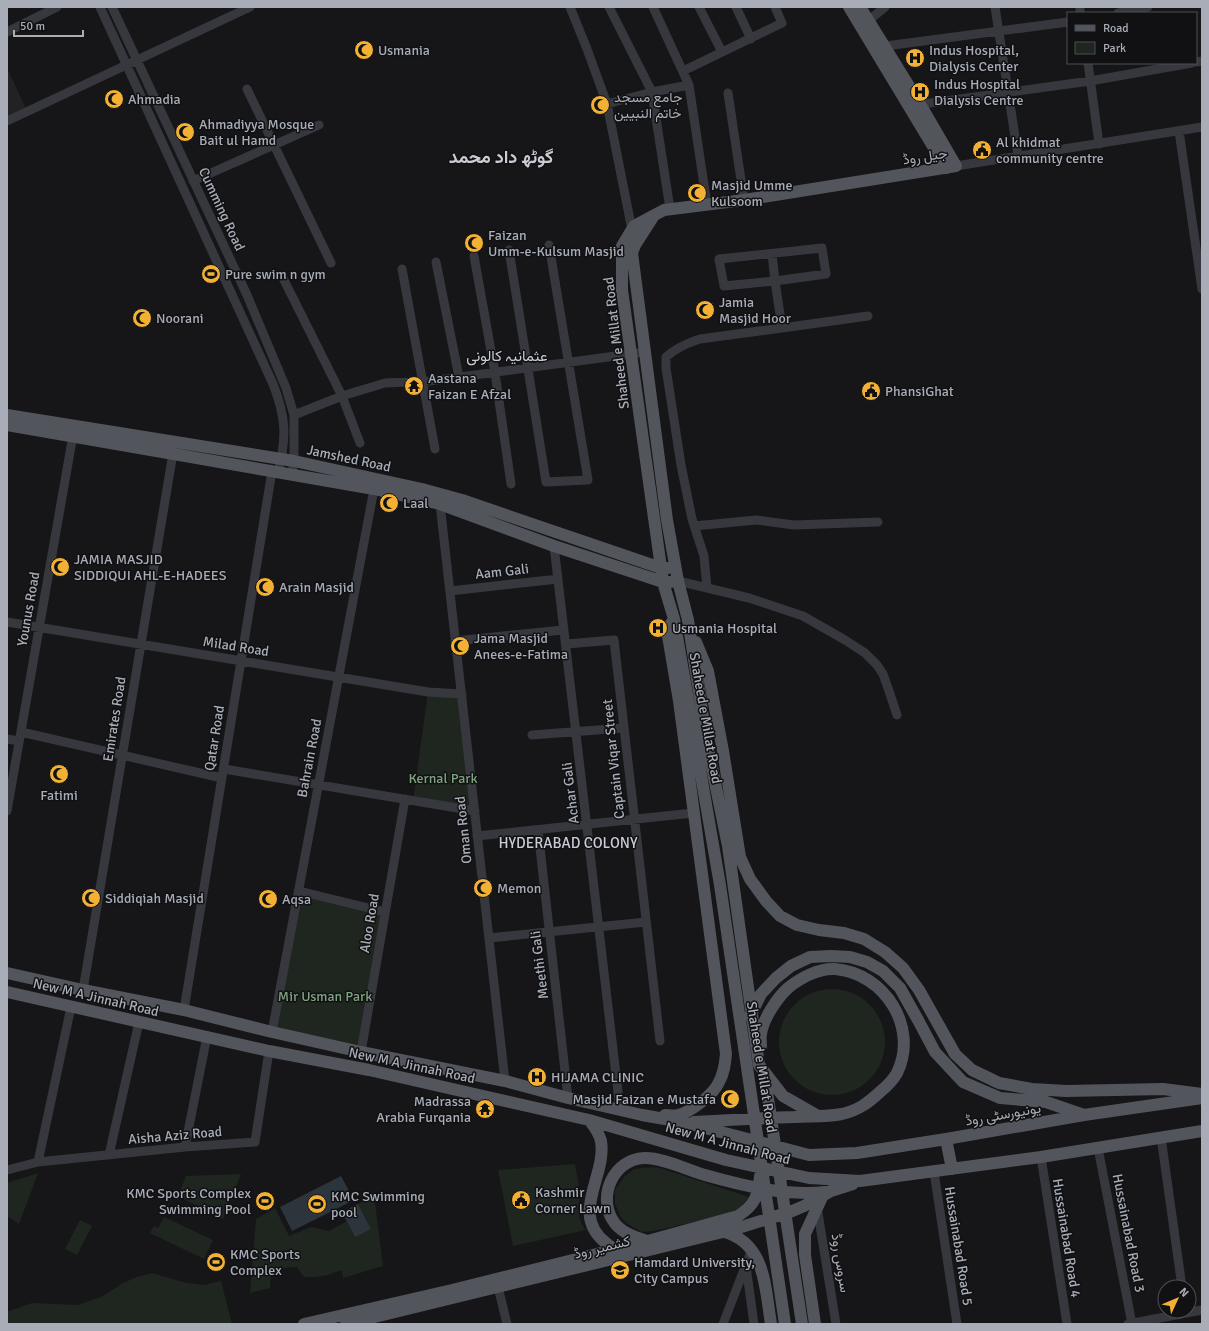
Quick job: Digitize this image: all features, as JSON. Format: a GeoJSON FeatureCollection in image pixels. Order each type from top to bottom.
{"type":"FeatureCollection","features":[{"type":"Feature","properties":{"kind":"main road"},"geometry":{"type":"LineString","coordinates":[[849,7],[878,47],[951,167]]}},
{"type":"Feature","properties":{"kind":"main road"},"geometry":{"type":"LineString","coordinates":[[860,7],[868,20],[878,47]]}},
{"type":"Feature","properties":{"kind":"main road","name":"جیل روڈ"},"geometry":{"type":"LineString","coordinates":[[653,216],[664,210],[670,209],[744,200],[951,167]]}},
{"type":"Feature","properties":{"kind":"main road","name":"Shaheed e Millat Road"},"geometry":{"type":"LineString","coordinates":[[653,216],[634,226],[622,246],[622,290],[661,568],[670,582],[674,619],[742,1033],[785,1324]]}},
{"type":"Feature","properties":{"kind":"main road","name":"Shaheed e Millat Road"},"geometry":{"type":"LineString","coordinates":[[653,216],[634,245],[632,253],[667,520],[676,569],[670,582]]}},
{"type":"Feature","properties":{"kind":"main road","name":"Jamshed Road"},"geometry":{"type":"LineString","coordinates":[[7,415],[294,461],[422,489],[462,500],[661,568],[676,569]]}},
{"type":"Feature","properties":{"kind":"main road","name":"Jamshed Road"},"geometry":{"type":"LineString","coordinates":[[7,425],[73,435],[292,474],[374,489],[440,504],[554,546],[670,582]]}},
{"type":"Feature","properties":{"kind":"main road"},"geometry":{"type":"LineString","coordinates":[[670,582],[688,620],[708,671],[723,751],[740,857],[750,879],[766,901],[780,916],[797,925],[844,933],[864,939],[885,952],[903,968],[919,990],[955,1054],[972,1070],[999,1083],[1032,1089],[1066,1091],[1163,1089],[1202,1094]]}},
{"type":"Feature","properties":{"kind":"main road"},"geometry":{"type":"LineString","coordinates":[[642,1115],[678,1116],[696,1106],[710,1095],[719,1084],[724,1069],[726,1054],[679,701],[667,630],[674,619]]}},
{"type":"Feature","properties":{"kind":"main road"},"geometry":{"type":"LineString","coordinates":[[688,620],[707,743],[728,846],[759,1065],[783,1096],[818,1116]]}},
{"type":"Feature","properties":{"kind":"main road"},"geometry":{"type":"LineString","coordinates":[[742,1033],[761,994],[776,978],[791,966],[810,957],[850,957],[867,962],[883,971],[900,988],[935,1052],[963,1082],[1000,1098],[1046,1102],[1084,1115]]}},
{"type":"Feature","properties":{"kind":"main road","name":"Shaheed e Millat Road"},"geometry":{"type":"LineString","coordinates":[[682,1122],[818,1116],[842,1114],[866,1104],[883,1089],[896,1074],[904,1052],[903,1033],[898,1013],[884,994],[866,979],[834,969],[810,974],[795,982],[783,992],[775,1002],[760,1033],[761,1049],[764,1066],[802,1324]]}},
{"type":"Feature","properties":{"kind":"main road","name":"New M A Jinnah Road"},"geometry":{"type":"LineString","coordinates":[[7,973],[184,1010],[361,1052],[505,1081],[568,1098],[642,1115],[682,1122],[809,1155]]}},
{"type":"Feature","properties":{"kind":"main road","name":"New M A Jinnah Road"},"geometry":{"type":"LineString","coordinates":[[7,992],[269,1051],[369,1070],[589,1120],[726,1160],[809,1178],[860,1181]]}},
{"type":"Feature","properties":{"kind":"main road","name":"یونیورسٹی روڈ"},"geometry":{"type":"LineString","coordinates":[[809,1155],[857,1153],[1084,1115],[1202,1098]]}},
{"type":"Feature","properties":{"kind":"main road"},"geometry":{"type":"LineString","coordinates":[[589,1120],[596,1129],[601,1141],[602,1155],[589,1205],[590,1219],[596,1233],[606,1244],[621,1252],[632,1255]]}},
{"type":"Feature","properties":{"kind":"main road"},"geometry":{"type":"LineString","coordinates":[[860,1181],[1041,1157],[1202,1131]]}},
{"type":"Feature","properties":{"kind":"main road"},"geometry":{"type":"LineString","coordinates":[[946,1139],[952,1169]]}},
{"type":"Feature","properties":{"kind":"main road"},"geometry":{"type":"LineString","coordinates":[[647,1241],[631,1236],[622,1230],[612,1220],[607,1209],[606,1198],[608,1187],[618,1170],[630,1161],[644,1158],[662,1161],[744,1185],[792,1193],[827,1193]]}},
{"type":"Feature","properties":{"kind":"main road","name":"کشمیر روڈ"},"geometry":{"type":"LineString","coordinates":[[304,1324],[531,1270],[647,1241],[738,1216],[748,1209],[755,1200],[758,1189],[761,1160]]}},
{"type":"Feature","properties":{"kind":"main road","name":"کشمیر روڈ"},"geometry":{"type":"LineString","coordinates":[[346,1324],[724,1232],[790,1212],[827,1193],[860,1181]]}},
{"type":"Feature","properties":{"kind":"main road"},"geometry":{"type":"LineString","coordinates":[[815,1324],[805,1255],[805,1234],[817,1208],[827,1193]]}},
{"type":"Feature","properties":{"kind":"main road"},"geometry":{"type":"LineString","coordinates":[[724,1232],[743,1239],[759,1260],[771,1324]]}},
{"type":"Feature","properties":{"kind":"main road"},"geometry":{"type":"LineString","coordinates":[[765,1286],[769,1272],[781,1260],[805,1255]]}},
{"type":"Feature","properties":{"kind":"street"},"geometry":{"type":"LineString","coordinates":[[7,32],[57,7]]}},
{"type":"Feature","properties":{"kind":"street","name":"Cumming Road"},"geometry":{"type":"LineString","coordinates":[[100,7],[273,384],[283,414],[284,429],[281,459],[275,471]]}},
{"type":"Feature","properties":{"kind":"street","name":"Cumming Road"},"geometry":{"type":"LineString","coordinates":[[112,7],[247,295],[286,388],[294,415],[294,461],[292,474]]}},
{"type":"Feature","properties":{"kind":"street"},"geometry":{"type":"LineString","coordinates":[[7,121],[250,7]]}},
{"type":"Feature","properties":{"kind":"street"},"geometry":{"type":"LineString","coordinates":[[570,7],[588,49],[607,104],[632,230]]}},
{"type":"Feature","properties":{"kind":"street"},"geometry":{"type":"LineString","coordinates":[[609,7],[652,92],[670,209]]}},
{"type":"Feature","properties":{"kind":"street"},"geometry":{"type":"LineString","coordinates":[[653,7],[690,85],[706,205]]}},
{"type":"Feature","properties":{"kind":"street"},"geometry":{"type":"LineString","coordinates":[[699,7],[722,52]]}},
{"type":"Feature","properties":{"kind":"street"},"geometry":{"type":"LineString","coordinates":[[736,7],[751,39]]}},
{"type":"Feature","properties":{"kind":"street"},"geometry":{"type":"LineString","coordinates":[[683,72],[782,23],[775,7]]}},
{"type":"Feature","properties":{"kind":"street"},"geometry":{"type":"LineString","coordinates":[[868,20],[885,7]]}},
{"type":"Feature","properties":{"kind":"street"},"geometry":{"type":"LineString","coordinates":[[995,7],[1018,156]]}},
{"type":"Feature","properties":{"kind":"street"},"geometry":{"type":"LineString","coordinates":[[1123,12],[1148,7]]}},
{"type":"Feature","properties":{"kind":"street"},"geometry":{"type":"LineString","coordinates":[[878,47],[1067,22]]}},
{"type":"Feature","properties":{"kind":"street"},"geometry":{"type":"LineString","coordinates":[[1088,64],[1099,144]]}},
{"type":"Feature","properties":{"kind":"street"},"geometry":{"type":"LineString","coordinates":[[914,105],[1090,81],[1186,64]]}},
{"type":"Feature","properties":{"kind":"street"},"geometry":{"type":"LineString","coordinates":[[607,104],[652,92],[690,85]]}},
{"type":"Feature","properties":{"kind":"street"},"geometry":{"type":"LineString","coordinates":[[247,89],[331,263]]}},
{"type":"Feature","properties":{"kind":"street"},"geometry":{"type":"LineString","coordinates":[[728,93],[744,200]]}},
{"type":"Feature","properties":{"kind":"street"},"geometry":{"type":"LineString","coordinates":[[193,181],[273,144],[319,125]]}},
{"type":"Feature","properties":{"kind":"street","name":"جیل روڈ"},"geometry":{"type":"LineString","coordinates":[[951,167],[1202,127]]}},
{"type":"Feature","properties":{"kind":"street"},"geometry":{"type":"LineString","coordinates":[[1179,131],[1202,289]]}},
{"type":"Feature","properties":{"kind":"street"},"geometry":{"type":"LineString","coordinates":[[509,250],[546,482],[588,480],[549,245]]}},
{"type":"Feature","properties":{"kind":"street"},"geometry":{"type":"LineString","coordinates":[[822,248],[826,274],[775,281],[724,286],[719,259],[822,248]]}},
{"type":"Feature","properties":{"kind":"street"},"geometry":{"type":"LineString","coordinates":[[772,254],[782,328]]}},
{"type":"Feature","properties":{"kind":"street"},"geometry":{"type":"LineString","coordinates":[[474,256],[495,373],[511,484]]}},
{"type":"Feature","properties":{"kind":"street"},"geometry":{"type":"LineString","coordinates":[[436,262],[459,377]]}},
{"type":"Feature","properties":{"kind":"street"},"geometry":{"type":"LineString","coordinates":[[402,269],[435,449]]}},
{"type":"Feature","properties":{"kind":"street"},"geometry":{"type":"LineString","coordinates":[[284,280],[342,396],[360,443]]}},
{"type":"Feature","properties":{"kind":"street"},"geometry":{"type":"LineString","coordinates":[[708,588],[704,556],[694,526],[681,465],[666,368],[666,357],[674,350],[688,342],[700,339],[868,316]]}},
{"type":"Feature","properties":{"kind":"street"},"geometry":{"type":"LineString","coordinates":[[294,415],[342,396],[385,383],[423,381],[495,373],[645,352]]}},
{"type":"Feature","properties":{"kind":"street","name":"Younus Road"},"geometry":{"type":"LineString","coordinates":[[7,811],[73,435]]}},
{"type":"Feature","properties":{"kind":"street","name":"Emirates Road"},"geometry":{"type":"LineString","coordinates":[[83,990],[173,453]]}},
{"type":"Feature","properties":{"kind":"street","name":"Qatar Road"},"geometry":{"type":"LineString","coordinates":[[184,1010],[241,661],[275,471]]}},
{"type":"Feature","properties":{"kind":"street","name":"Bahrain Road"},"geometry":{"type":"LineString","coordinates":[[272,1032],[374,489]]}},
{"type":"Feature","properties":{"kind":"street","name":"Oman Road"},"geometry":{"type":"LineString","coordinates":[[440,504],[505,1081]]}},
{"type":"Feature","properties":{"kind":"street"},"geometry":{"type":"LineString","coordinates":[[694,526],[756,520],[794,525],[878,522]]}},
{"type":"Feature","properties":{"kind":"street","name":"Achar Gali"},"geometry":{"type":"LineString","coordinates":[[554,546],[563,630],[588,824],[620,1109]]}},
{"type":"Feature","properties":{"kind":"street","name":"Aam Gali"},"geometry":{"type":"LineString","coordinates":[[450,591],[558,579]]}},
{"type":"Feature","properties":{"kind":"street"},"geometry":{"type":"LineString","coordinates":[[670,582],[708,588],[749,598],[803,616],[845,640],[864,653],[877,665],[883,674],[890,691],[897,715]]}},
{"type":"Feature","properties":{"kind":"street","name":"Milad Road"},"geometry":{"type":"LineString","coordinates":[[7,622],[428,692],[462,694]]}},
{"type":"Feature","properties":{"kind":"street"},"geometry":{"type":"LineString","coordinates":[[455,641],[563,630]]}},
{"type":"Feature","properties":{"kind":"street","name":"Captain Viqar Street"},"geometry":{"type":"LineString","coordinates":[[566,644],[614,640],[660,1041]]}},
{"type":"Feature","properties":{"kind":"street"},"geometry":{"type":"LineString","coordinates":[[532,735],[623,728]]}},
{"type":"Feature","properties":{"kind":"street"},"geometry":{"type":"LineString","coordinates":[[7,739],[20,737],[122,756],[222,778]]}},
{"type":"Feature","properties":{"kind":"street"},"geometry":{"type":"LineString","coordinates":[[224,768],[475,811]]}},
{"type":"Feature","properties":{"kind":"street","name":"Aloo Road"},"geometry":{"type":"LineString","coordinates":[[361,1052],[405,799]]}},
{"type":"Feature","properties":{"kind":"street"},"geometry":{"type":"LineString","coordinates":[[477,836],[693,813]]}},
{"type":"Feature","properties":{"kind":"street","name":"Meethi Gali"},"geometry":{"type":"LineString","coordinates":[[538,830],[568,1098]]}},
{"type":"Feature","properties":{"kind":"street"},"geometry":{"type":"LineString","coordinates":[[299,891],[385,912]]}},
{"type":"Feature","properties":{"kind":"street"},"geometry":{"type":"LineString","coordinates":[[489,938],[646,922]]}},
{"type":"Feature","properties":{"kind":"street"},"geometry":{"type":"LineString","coordinates":[[38,1162],[71,1007]]}},
{"type":"Feature","properties":{"kind":"street"},"geometry":{"type":"LineString","coordinates":[[109,1155],[140,1022]]}},
{"type":"Feature","properties":{"kind":"street"},"geometry":{"type":"LineString","coordinates":[[185,1147],[207,1036]]}},
{"type":"Feature","properties":{"kind":"street","name":"Aisha Aziz Road"},"geometry":{"type":"LineString","coordinates":[[7,1170],[38,1162],[185,1147],[256,1142],[269,1051]]}},
{"type":"Feature","properties":{"kind":"street"},"geometry":{"type":"LineString","coordinates":[[1161,1137],[1181,1279]]}},
{"type":"Feature","properties":{"kind":"street","name":"Hussainabad Road 3"},"geometry":{"type":"LineString","coordinates":[[1098,1148],[1131,1324]]}},
{"type":"Feature","properties":{"kind":"street","name":"Hussainabad Road 4"},"geometry":{"type":"LineString","coordinates":[[1041,1157],[1066,1324]]}},
{"type":"Feature","properties":{"kind":"street","name":"Hussainabad Road 5"},"geometry":{"type":"LineString","coordinates":[[934,1172],[957,1324]]}},
{"type":"Feature","properties":{"kind":"street","name":"سروس روڈ"},"geometry":{"type":"LineString","coordinates":[[817,1208],[836,1324]]}},
{"type":"Feature","properties":{"kind":"street"},"geometry":{"type":"LineString","coordinates":[[723,1324],[752,1249]]}},
{"type":"Feature","properties":{"kind":"street"},"geometry":{"type":"LineString","coordinates":[[746,1265],[754,1324]]}},
{"type":"Feature","properties":{"kind":"street"},"geometry":{"type":"LineString","coordinates":[[498,1288],[507,1324]]}},
{"type":"Feature","properties":{"kind":"street"},"geometry":{"type":"LineString","coordinates":[[1131,1324],[1157,1319]]}},
{"type":"Feature","properties":{"kind":"shaded area"},"geometry":{"type":"Polygon","coordinates":[[[7,68],[27,111],[7,121],[7,68]]]}},
{"type":"Feature","properties":{"kind":"shaded area","name":"KMC Swimming pool"},"geometry":{"type":"Polygon","coordinates":[[[341,1176],[354,1200],[292,1231],[280,1207],[341,1176]]]}},
{"type":"Feature","properties":{"kind":"shaded area"},"geometry":{"type":"Polygon","coordinates":[[[358,1204],[371,1229],[355,1237],[342,1212],[358,1204]]]}},
{"type":"Feature","properties":{"kind":"green space","name":"Kernal Park"},"geometry":{"type":"Polygon","coordinates":[[[428,692],[462,694],[475,811],[413,801],[428,692]]]}},
{"type":"Feature","properties":{"kind":"green space","name":"Mir Usman Park"},"geometry":{"type":"Polygon","coordinates":[[[299,891],[385,912],[361,1052],[272,1032],[299,891]]]}},
{"type":"Feature","properties":{"kind":"green space"},"geometry":{"type":"Polygon","coordinates":[[[832,989],[852,993],[870,1004],[881,1022],[885,1042],[881,1062],[870,1080],[852,1091],[832,1095],[812,1091],[794,1080],[783,1062],[779,1042],[783,1022],[794,1004],[812,993],[832,989]]]}},
{"type":"Feature","properties":{"kind":"green space"},"geometry":{"type":"Polygon","coordinates":[[[575,1164],[579,1187],[579,1215],[582,1225],[586,1230],[513,1246],[498,1170],[575,1164]]]}},
{"type":"Feature","properties":{"kind":"green space"},"geometry":{"type":"Polygon","coordinates":[[[653,1167],[749,1197],[739,1209],[723,1215],[654,1231],[642,1232],[626,1223],[620,1216],[615,1203],[615,1190],[624,1177],[634,1169],[653,1167]]]}},
{"type":"Feature","properties":{"kind":"green space"},"geometry":{"type":"Polygon","coordinates":[[[38,1173],[19,1224],[7,1216],[7,1183],[38,1173]]]}},
{"type":"Feature","properties":{"kind":"green space"},"geometry":{"type":"Polygon","coordinates":[[[241,1174],[223,1219],[178,1196],[186,1176],[241,1174]]]}},
{"type":"Feature","properties":{"kind":"green space"},"geometry":{"type":"Polygon","coordinates":[[[374,1195],[383,1266],[343,1278],[342,1270],[323,1276],[304,1277],[297,1267],[284,1268],[271,1272],[270,1288],[250,1293],[256,1219],[275,1208],[289,1236],[311,1227],[329,1231],[347,1221],[353,1233],[371,1229],[358,1204],[374,1195]]]}},
{"type":"Feature","properties":{"kind":"green space"},"geometry":{"type":"Polygon","coordinates":[[[164,1217],[213,1240],[204,1259],[150,1233],[154,1226],[158,1228],[164,1217]]]}},
{"type":"Feature","properties":{"kind":"green space"},"geometry":{"type":"Polygon","coordinates":[[[80,1220],[92,1226],[77,1255],[65,1249],[80,1220]]]}},
{"type":"Feature","properties":{"kind":"green space"},"geometry":{"type":"Polygon","coordinates":[[[152,1273],[186,1283],[204,1285],[221,1281],[232,1324],[7,1324],[7,1312],[32,1303],[78,1305],[101,1297],[123,1283],[152,1273]]]}},
{"type":"Feature","properties":{"kind":"place","name":"Usmania"},"geometry":{"type":"Point","coordinates":[364,50]}},
{"type":"Feature","properties":{"kind":"place","name":"Indus Hospital, Dialysis Center"},"geometry":{"type":"Point","coordinates":[915,58]}},
{"type":"Feature","properties":{"kind":"place","name":"Indus Hospital Dialysis Centre"},"geometry":{"type":"Point","coordinates":[920,92]}},
{"type":"Feature","properties":{"kind":"place","name":"Ahmadia"},"geometry":{"type":"Point","coordinates":[114,99]}},
{"type":"Feature","properties":{"kind":"place","name":"جامع مسجد خاتم النبیین"},"geometry":{"type":"Point","coordinates":[600,105]}},
{"type":"Feature","properties":{"kind":"place","name":"Ahmadiyya Mosque Bait ul Hamd"},"geometry":{"type":"Point","coordinates":[185,132]}},
{"type":"Feature","properties":{"kind":"place","name":"Al khidmat community centre"},"geometry":{"type":"Point","coordinates":[982,150]}},
{"type":"Feature","properties":{"kind":"place","name":"Masjid Umme Kulsoom"},"geometry":{"type":"Point","coordinates":[697,193]}},
{"type":"Feature","properties":{"kind":"place","name":"Faizan Umm-e-Kulsum Masjid"},"geometry":{"type":"Point","coordinates":[474,243]}},
{"type":"Feature","properties":{"kind":"place","name":"Pure swim n gym"},"geometry":{"type":"Point","coordinates":[211,274]}},
{"type":"Feature","properties":{"kind":"place","name":"Jamia Masjid Hoor"},"geometry":{"type":"Point","coordinates":[705,310]}},
{"type":"Feature","properties":{"kind":"place","name":"Noorani"},"geometry":{"type":"Point","coordinates":[142,318]}},
{"type":"Feature","properties":{"kind":"place","name":"Aastana Faizan E Afzal"},"geometry":{"type":"Point","coordinates":[414,386]}},
{"type":"Feature","properties":{"kind":"place","name":"PhansiGhat"},"geometry":{"type":"Point","coordinates":[871,391]}},
{"type":"Feature","properties":{"kind":"place","name":"Laal"},"geometry":{"type":"Point","coordinates":[389,503]}},
{"type":"Feature","properties":{"kind":"place","name":"JAMIA MASJID SIDDIQUI AHL-E-HADEES"},"geometry":{"type":"Point","coordinates":[60,567]}},
{"type":"Feature","properties":{"kind":"place","name":"Arain Masjid"},"geometry":{"type":"Point","coordinates":[265,587]}},
{"type":"Feature","properties":{"kind":"place","name":"Usmania Hospital"},"geometry":{"type":"Point","coordinates":[658,628]}},
{"type":"Feature","properties":{"kind":"place","name":"Jama Masjid Anees-e-Fatima"},"geometry":{"type":"Point","coordinates":[460,646]}},
{"type":"Feature","properties":{"kind":"place","name":"Fatimi"},"geometry":{"type":"Point","coordinates":[59,774]}},
{"type":"Feature","properties":{"kind":"place","name":"Memon"},"geometry":{"type":"Point","coordinates":[483,888]}},
{"type":"Feature","properties":{"kind":"place","name":"Siddiqiah Masjid"},"geometry":{"type":"Point","coordinates":[91,898]}},
{"type":"Feature","properties":{"kind":"place","name":"Aqsa"},"geometry":{"type":"Point","coordinates":[268,899]}},
{"type":"Feature","properties":{"kind":"place","name":"HIJAMA CLINIC"},"geometry":{"type":"Point","coordinates":[537,1077]}},
{"type":"Feature","properties":{"kind":"place","name":"Masjid Faizan e Mustafa"},"geometry":{"type":"Point","coordinates":[730,1099]}},
{"type":"Feature","properties":{"kind":"place","name":"Madrassa Arabia Furqania"},"geometry":{"type":"Point","coordinates":[485,1109]}},
{"type":"Feature","properties":{"kind":"place","name":"Kashmir Corner Lawn"},"geometry":{"type":"Point","coordinates":[521,1200]}},
{"type":"Feature","properties":{"kind":"place","name":"KMC Sports Complex Swimming Pool"},"geometry":{"type":"Point","coordinates":[265,1201]}},
{"type":"Feature","properties":{"kind":"place","name":"KMC Swimming pool"},"geometry":{"type":"Point","coordinates":[317,1204]}},
{"type":"Feature","properties":{"kind":"place","name":"KMC Sports Complex"},"geometry":{"type":"Point","coordinates":[216,1262]}},
{"type":"Feature","properties":{"kind":"place","name":"Hamdard University, City Campus"},"geometry":{"type":"Point","coordinates":[620,1270]}},
{"type":"Feature","properties":{"kind":"district","name":"گوٹھ داد محمد"},"geometry":{"type":"Point","coordinates":[501,157]}},
{"type":"Feature","properties":{"kind":"district","name":"عثمانیہ کالونی"},"geometry":{"type":"Point","coordinates":[507,356]}},
{"type":"Feature","properties":{"kind":"district","name":"HYDERABAD COLONY"},"geometry":{"type":"Point","coordinates":[568,843]}}]}
